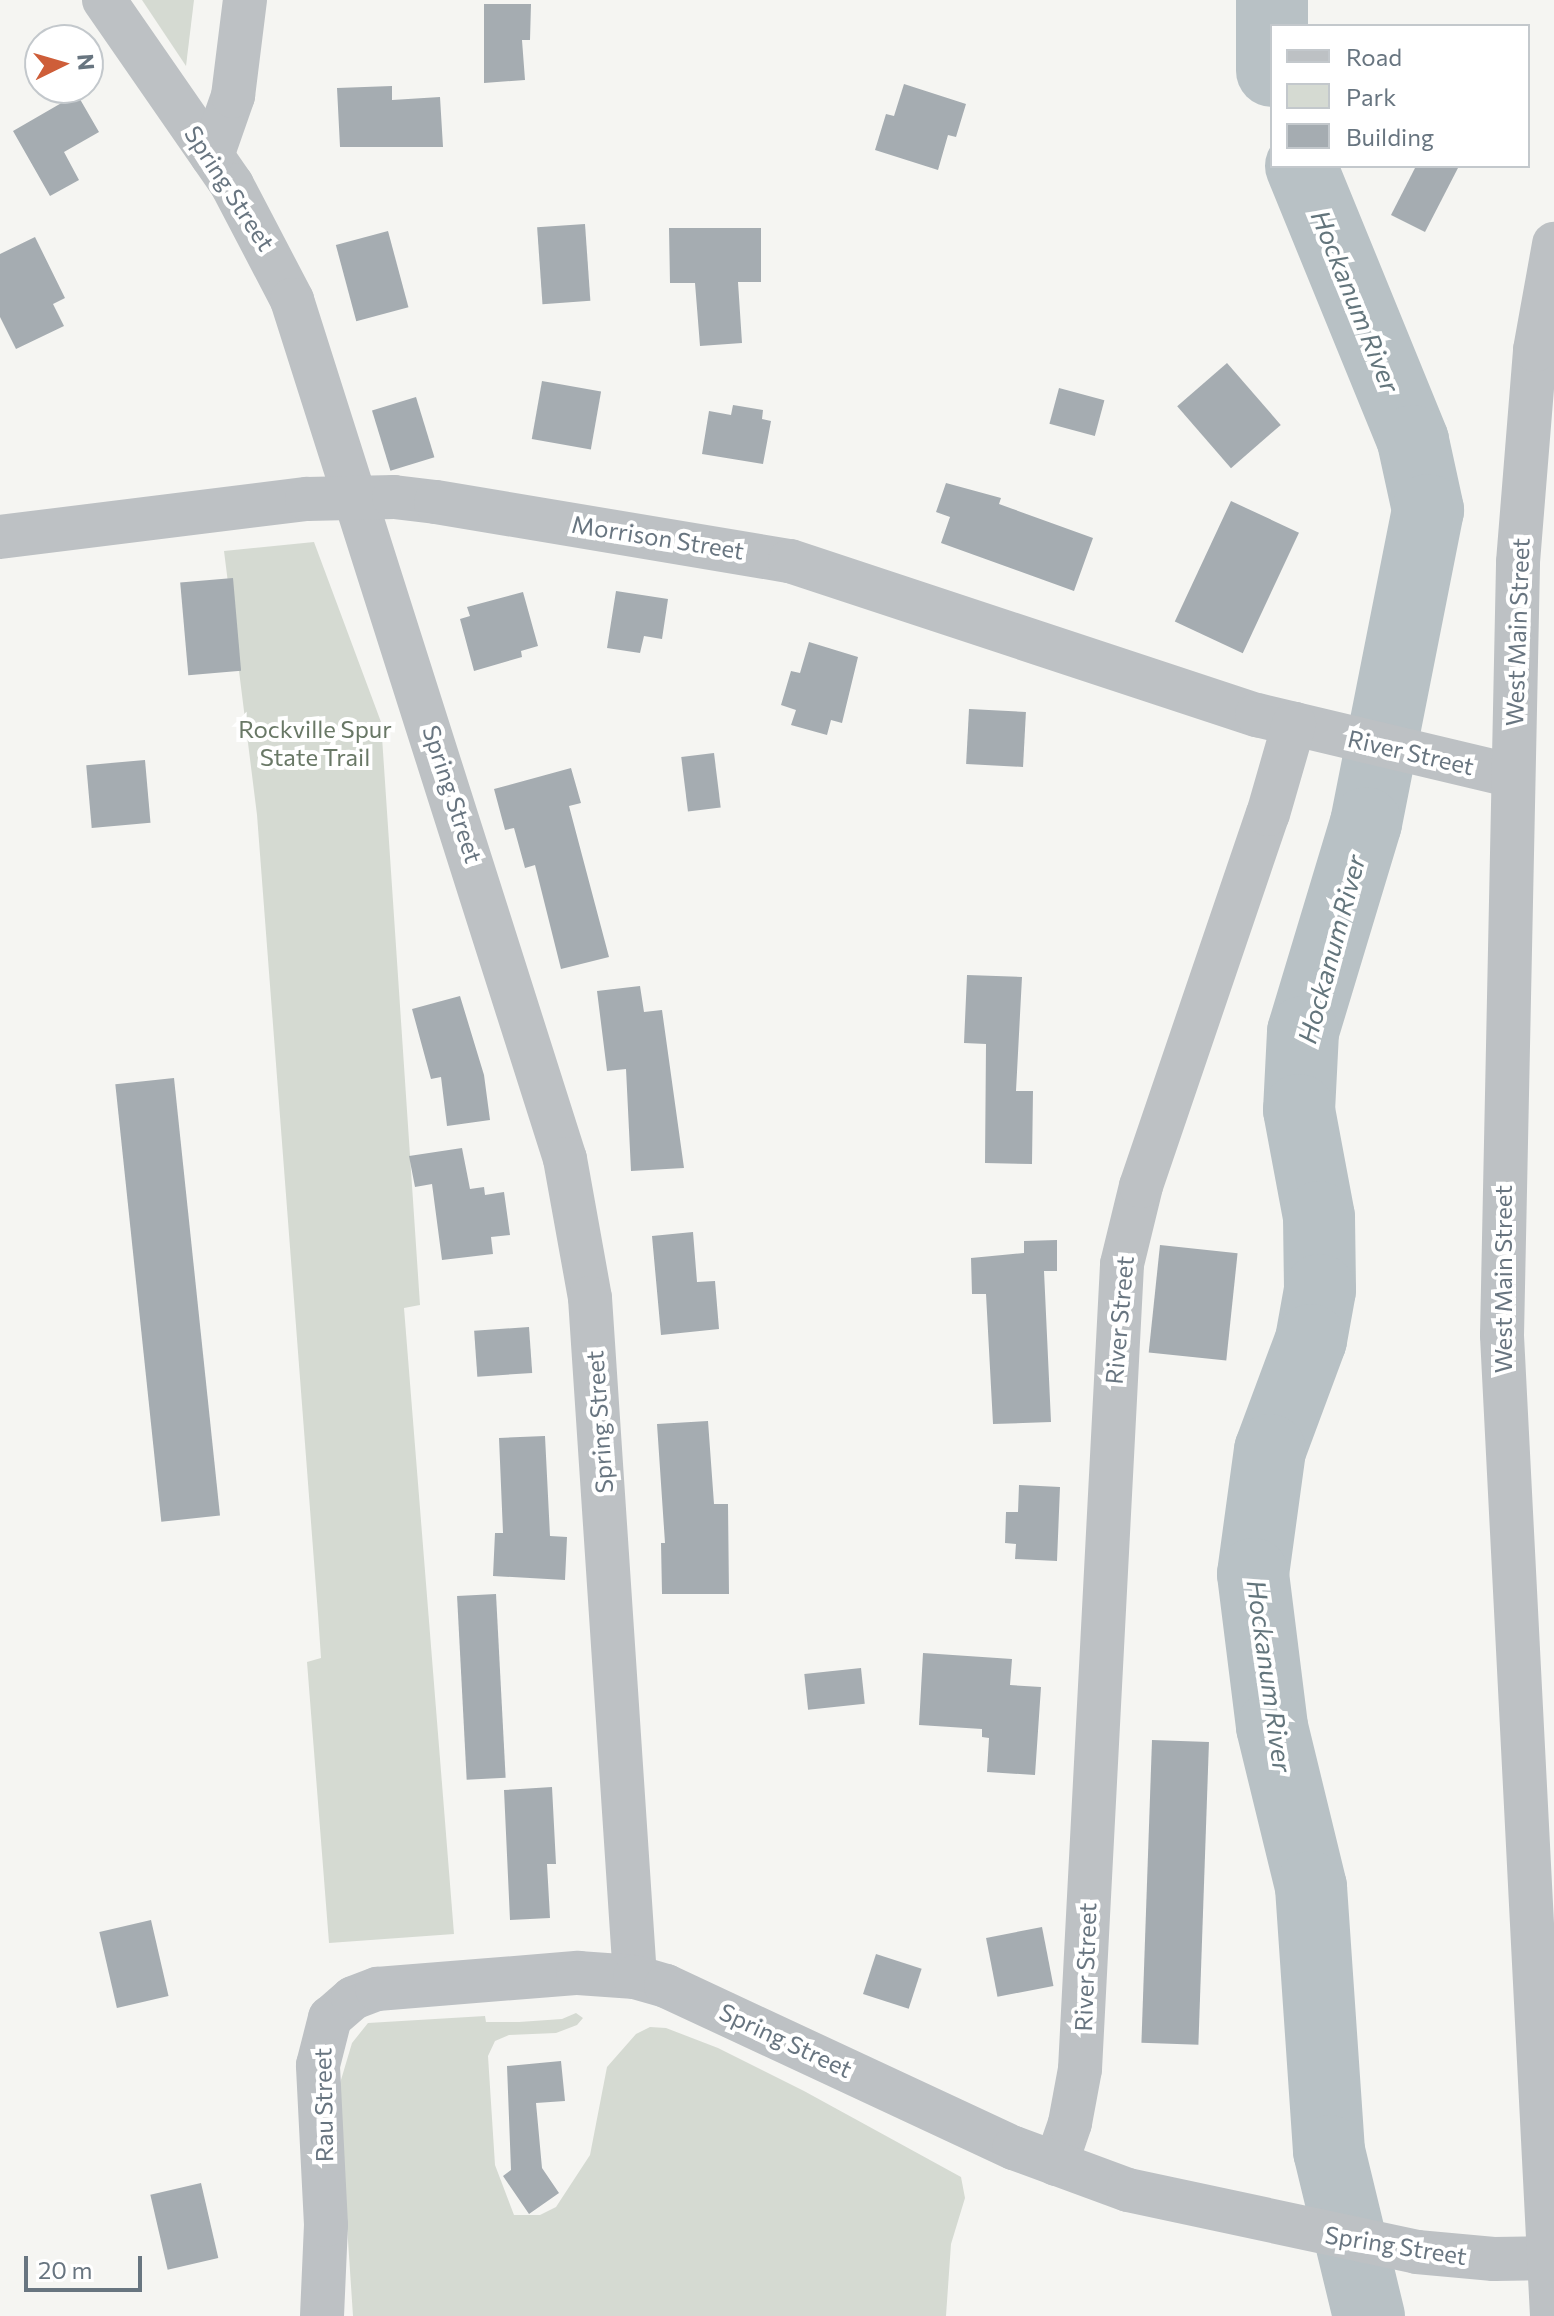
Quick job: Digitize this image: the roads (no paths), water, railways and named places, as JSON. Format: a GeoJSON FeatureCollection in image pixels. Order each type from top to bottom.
{"type":"FeatureCollection","features":[{"type":"Feature","properties":{"kind":"street","name":"Spring Street"},"geometry":{"type":"LineString","coordinates":[[104,0],[212,156],[278,265],[357,496],[537,1062],[583,1244],[595,1362],[635,1977],[704,2001],[1056,2164],[1128,2190],[1417,2252],[1552,2258]]}},
{"type":"Feature","properties":{"kind":"street"},"geometry":{"type":"LineString","coordinates":[[212,156],[233,96],[245,0]]}},
{"type":"Feature","properties":{"kind":"street","name":"West Main Street"},"geometry":{"type":"LineString","coordinates":[[1552,2316],[1552,2258],[1503,1392],[1513,776],[1524,475],[1535,350],[1554,244]]}},
{"type":"Feature","properties":{"kind":"street","name":"Morrison Street"},"geometry":{"type":"LineString","coordinates":[[0,537],[357,496],[436,502],[790,561],[1313,729]]}},
{"type":"Feature","properties":{"kind":"street","name":"River Street"},"geometry":{"type":"LineString","coordinates":[[1056,2164],[1080,2069],[1122,1264],[1141,1186],[1313,729],[1513,776]]}},
{"type":"Feature","properties":{"kind":"street","name":"Rau Street"},"geometry":{"type":"LineString","coordinates":[[322,2316],[326,2225],[319,2050],[335,2012],[353,1998],[392,1987],[578,1973],[635,1977]]}},
{"type":"Feature","properties":{"kind":"waterway","name":"Hockanum River"},"geometry":{"type":"LineString","coordinates":[[1272,0],[1272,24]]}},
{"type":"Feature","properties":{"kind":"waterway","name":"Hockanum River"},"geometry":{"type":"LineString","coordinates":[[1302,168],[1413,441],[1428,510],[1366,823],[1303,1032],[1299,1110],[1319,1217],[1320,1290],[1311,1340],[1270,1450],[1253,1574],[1272,1727],[1311,1887],[1329,2151],[1369,2316]]}},
{"type":"Feature","properties":{"kind":"park label","name":"Rockville Spur State Trail"},"geometry":{"type":"Point","coordinates":[315,743]}}]}
